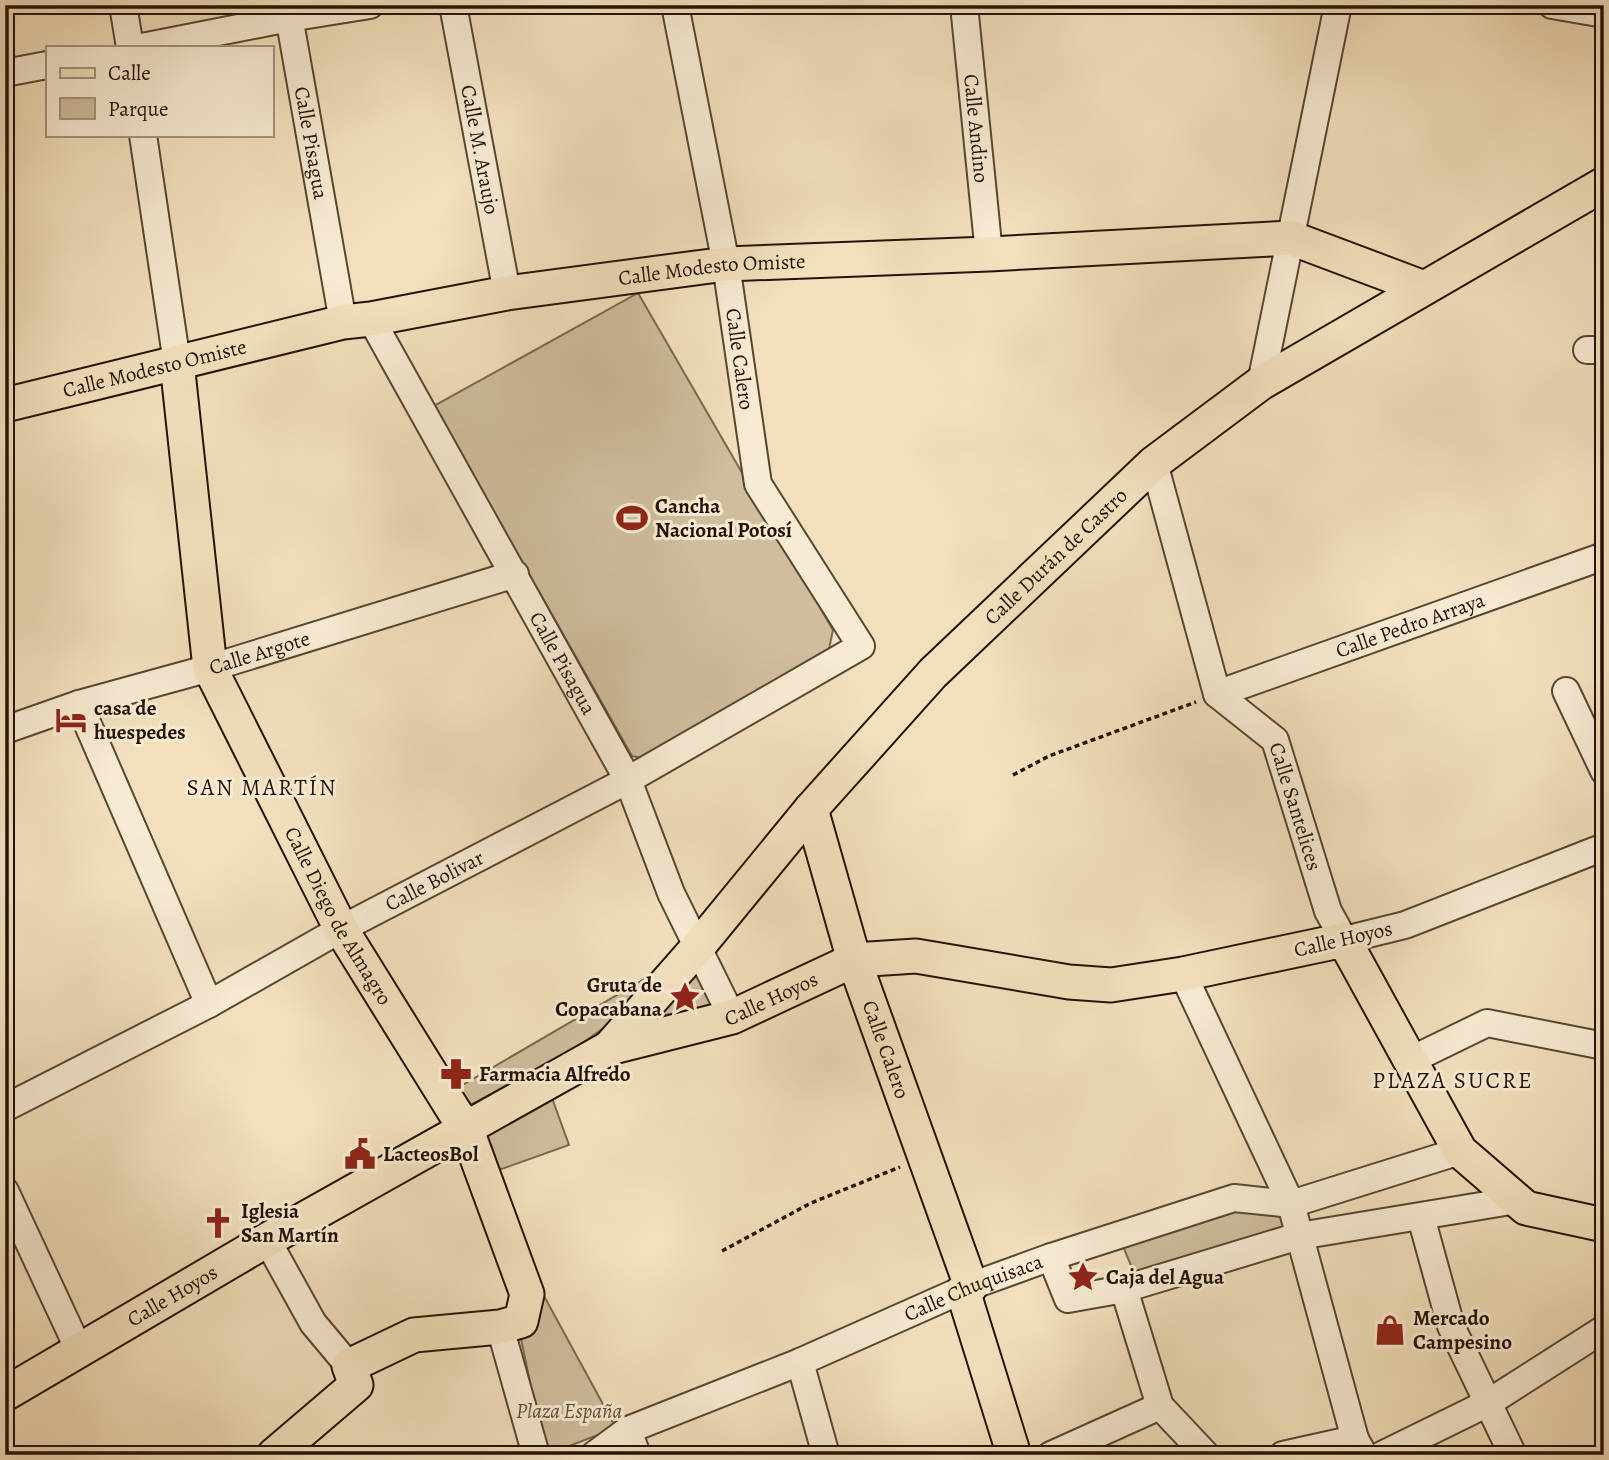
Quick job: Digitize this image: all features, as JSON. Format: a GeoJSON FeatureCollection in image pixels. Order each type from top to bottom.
{"type":"FeatureCollection","features":[{"type":"Feature","properties":{"kind":"main road","name":"Calle Durán de Castro"},"geometry":{"type":"LineString","coordinates":[[610,1048],[697,948],[811,809],[933,673],[1154,463],[1261,383],[1604,184]]}},
{"type":"Feature","properties":{"kind":"main road","name":"Calle Modesto Omiste"},"geometry":{"type":"LineString","coordinates":[[5,405],[357,321],[507,293],[726,264],[1292,238],[1424,288]]}},
{"type":"Feature","properties":{"kind":"main road","name":"Calle Diego de Almagro"},"geometry":{"type":"LineString","coordinates":[[177,363],[210,668],[341,929],[466,1128],[527,1294],[521,1321],[500,1327]]}},
{"type":"Feature","properties":{"kind":"main road","name":"Calle Calero"},"geometry":{"type":"LineString","coordinates":[[811,809],[854,960],[925,1157],[967,1288],[1014,1455]]}},
{"type":"Feature","properties":{"kind":"main road","name":"Calle Hoyos"},"geometry":{"type":"LineString","coordinates":[[5,1394],[267,1240],[610,1048],[732,1017],[854,960],[916,956],[1069,982],[1111,985],[1183,974],[1344,940]]}},
{"type":"Feature","properties":{"kind":"main road","name":"Calle Santelices"},"geometry":{"type":"LineString","coordinates":[[1344,940],[1460,1152]]}},
{"type":"Feature","properties":{"kind":"main road"},"geometry":{"type":"LineString","coordinates":[[1460,1152],[1526,1208],[1604,1225]]}},
{"type":"Feature","properties":{"kind":"main road"},"geometry":{"type":"LineString","coordinates":[[274,1455],[356,1385],[349,1366],[414,1335],[500,1327]]}},
{"type":"Feature","properties":{"kind":"street"},"geometry":{"type":"LineString","coordinates":[[122,5],[130,46]]}},
{"type":"Feature","properties":{"kind":"street"},"geometry":{"type":"LineString","coordinates":[[146,46],[288,11],[370,5]]}},
{"type":"Feature","properties":{"kind":"street","name":"Calle M. Araujo"},"geometry":{"type":"LineString","coordinates":[[453,5],[507,293]]}},
{"type":"Feature","properties":{"kind":"street","name":"Calle Calero"},"geometry":{"type":"LineString","coordinates":[[675,5],[726,264],[758,484],[861,646]]}},
{"type":"Feature","properties":{"kind":"street","name":"Calle Andino"},"geometry":{"type":"LineString","coordinates":[[964,5],[989,254]]}},
{"type":"Feature","properties":{"kind":"street"},"geometry":{"type":"LineString","coordinates":[[1552,5],[1604,14]]}},
{"type":"Feature","properties":{"kind":"street"},"geometry":{"type":"LineString","coordinates":[[1261,383],[1292,238],[1334,6]]}},
{"type":"Feature","properties":{"kind":"street","name":"Calle Pisagua"},"geometry":{"type":"LineString","coordinates":[[288,11],[357,321],[515,574],[628,780],[671,893],[732,1017]]}},
{"type":"Feature","properties":{"kind":"street"},"geometry":{"type":"LineString","coordinates":[[5,73],[46,65]]}},
{"type":"Feature","properties":{"kind":"street","name":"Calle Diego de Almagro"},"geometry":{"type":"LineString","coordinates":[[144,136],[177,363]]}},
{"type":"Feature","properties":{"kind":"street"},"geometry":{"type":"LineString","coordinates":[[1154,463],[1217,694]]}},
{"type":"Feature","properties":{"kind":"street","name":"Calle Pedro Arraya"},"geometry":{"type":"LineString","coordinates":[[1217,694],[1604,556]]}},
{"type":"Feature","properties":{"kind":"street","name":"Calle Argote"},"geometry":{"type":"LineString","coordinates":[[5,730],[79,704],[210,668],[515,574]]}},
{"type":"Feature","properties":{"kind":"street","name":"Calle Bolivar"},"geometry":{"type":"LineString","coordinates":[[6,1105],[209,1003],[341,929],[628,780],[861,646]]}},
{"type":"Feature","properties":{"kind":"street"},"geometry":{"type":"LineString","coordinates":[[1566,691],[1604,771]]}},
{"type":"Feature","properties":{"kind":"street","name":"Calle Santelices"},"geometry":{"type":"LineString","coordinates":[[1217,694],[1275,740],[1328,911],[1344,940]]}},
{"type":"Feature","properties":{"kind":"street"},"geometry":{"type":"LineString","coordinates":[[79,704],[209,1003]]}},
{"type":"Feature","properties":{"kind":"street","name":"Calle Hoyos"},"geometry":{"type":"LineString","coordinates":[[1344,940],[1405,925],[1604,847]]}},
{"type":"Feature","properties":{"kind":"street"},"geometry":{"type":"LineString","coordinates":[[1183,974],[1291,1204],[1360,1447],[1283,1455]]}},
{"type":"Feature","properties":{"kind":"street"},"geometry":{"type":"LineString","coordinates":[[1411,1060],[1487,1023],[1604,1046]]}},
{"type":"Feature","properties":{"kind":"street","name":"Calle Chuquisaca"},"geometry":{"type":"LineString","coordinates":[[594,1455],[633,1443],[800,1362],[967,1288],[1051,1256],[1234,1198],[1291,1204],[1460,1152]]}},
{"type":"Feature","properties":{"kind":"street"},"geometry":{"type":"LineString","coordinates":[[5,1191],[79,1350]]}},
{"type":"Feature","properties":{"kind":"street"},"geometry":{"type":"LineString","coordinates":[[1051,1256],[1068,1299],[1125,1289],[1299,1236],[1517,1200]]}},
{"type":"Feature","properties":{"kind":"street"},"geometry":{"type":"LineString","coordinates":[[1421,1217],[1451,1326],[1513,1455]]}},
{"type":"Feature","properties":{"kind":"street"},"geometry":{"type":"LineString","coordinates":[[267,1240],[313,1323],[349,1366]]}},
{"type":"Feature","properties":{"kind":"street"},"geometry":{"type":"LineString","coordinates":[[1125,1289],[1160,1406],[1206,1455]]}},
{"type":"Feature","properties":{"kind":"street"},"geometry":{"type":"LineString","coordinates":[[500,1327],[536,1455]]}},
{"type":"Feature","properties":{"kind":"street"},"geometry":{"type":"LineString","coordinates":[[1382,1455],[1488,1404],[1604,1329]]}},
{"type":"Feature","properties":{"kind":"street"},"geometry":{"type":"LineString","coordinates":[[800,1362],[826,1455]]}},
{"type":"Feature","properties":{"kind":"street"},"geometry":{"type":"LineString","coordinates":[[1051,1455],[1160,1406]]}},
{"type":"Feature","properties":{"kind":"path"},"geometry":{"type":"LineString","coordinates":[[1013,775],[1049,756],[1217,694]]}},
{"type":"Feature","properties":{"kind":"path"},"geometry":{"type":"LineString","coordinates":[[722,1251],[811,1203],[925,1157]]}},
{"type":"Feature","properties":{"kind":"green space","name":"Cancha Nacional Potosí"},"geometry":{"type":"Polygon","coordinates":[[[638,293],[833,630],[829,649],[642,758],[632,756],[434,406],[638,293]]]}},
{"type":"Feature","properties":{"kind":"green space"},"geometry":{"type":"Polygon","coordinates":[[[665,967],[627,1011],[569,1053],[465,1108],[454,1090],[665,967]]]}},
{"type":"Feature","properties":{"kind":"green space"},"geometry":{"type":"Polygon","coordinates":[[[695,972],[713,1008],[650,1017],[695,972]]]}},
{"type":"Feature","properties":{"kind":"green space"},"geometry":{"type":"Polygon","coordinates":[[[552,1098],[569,1145],[496,1171],[484,1136],[552,1098]]]}},
{"type":"Feature","properties":{"kind":"green space"},"geometry":{"type":"Polygon","coordinates":[[[1234,1209],[1273,1211],[1282,1219],[1284,1228],[1135,1275],[1122,1244],[1234,1209]]]}},
{"type":"Feature","properties":{"kind":"green space","name":"Plaza España"},"geometry":{"type":"Polygon","coordinates":[[[544,1296],[616,1428],[551,1451],[543,1444],[521,1339],[538,1322],[544,1296]]]}},
{"type":"Feature","properties":{"kind":"place","name":"Cancha Nacional Potosí"},"geometry":{"type":"Point","coordinates":[632,518]}},
{"type":"Feature","properties":{"kind":"place","name":"casa de huespedes"},"geometry":{"type":"Point","coordinates":[71,720]}},
{"type":"Feature","properties":{"kind":"place","name":"Gruta de Copacabana"},"geometry":{"type":"Point","coordinates":[685,997]}},
{"type":"Feature","properties":{"kind":"place","name":"Farmacia Alfredo"},"geometry":{"type":"Point","coordinates":[456,1074]}},
{"type":"Feature","properties":{"kind":"place","name":"LacteosBol"},"geometry":{"type":"Point","coordinates":[360,1154]}},
{"type":"Feature","properties":{"kind":"place","name":"Iglesia San Martín"},"geometry":{"type":"Point","coordinates":[218,1223]}},
{"type":"Feature","properties":{"kind":"place","name":"Caja del Agua"},"geometry":{"type":"Point","coordinates":[1083,1277]}},
{"type":"Feature","properties":{"kind":"place","name":"Mercado Campesino"},"geometry":{"type":"Point","coordinates":[1390,1330]}},
{"type":"Feature","properties":{"kind":"district","name":"SAN MARTÍN"},"geometry":{"type":"Point","coordinates":[262,787]}},
{"type":"Feature","properties":{"kind":"district","name":"PLAZA SUCRE"},"geometry":{"type":"Point","coordinates":[1453,1080]}}]}
